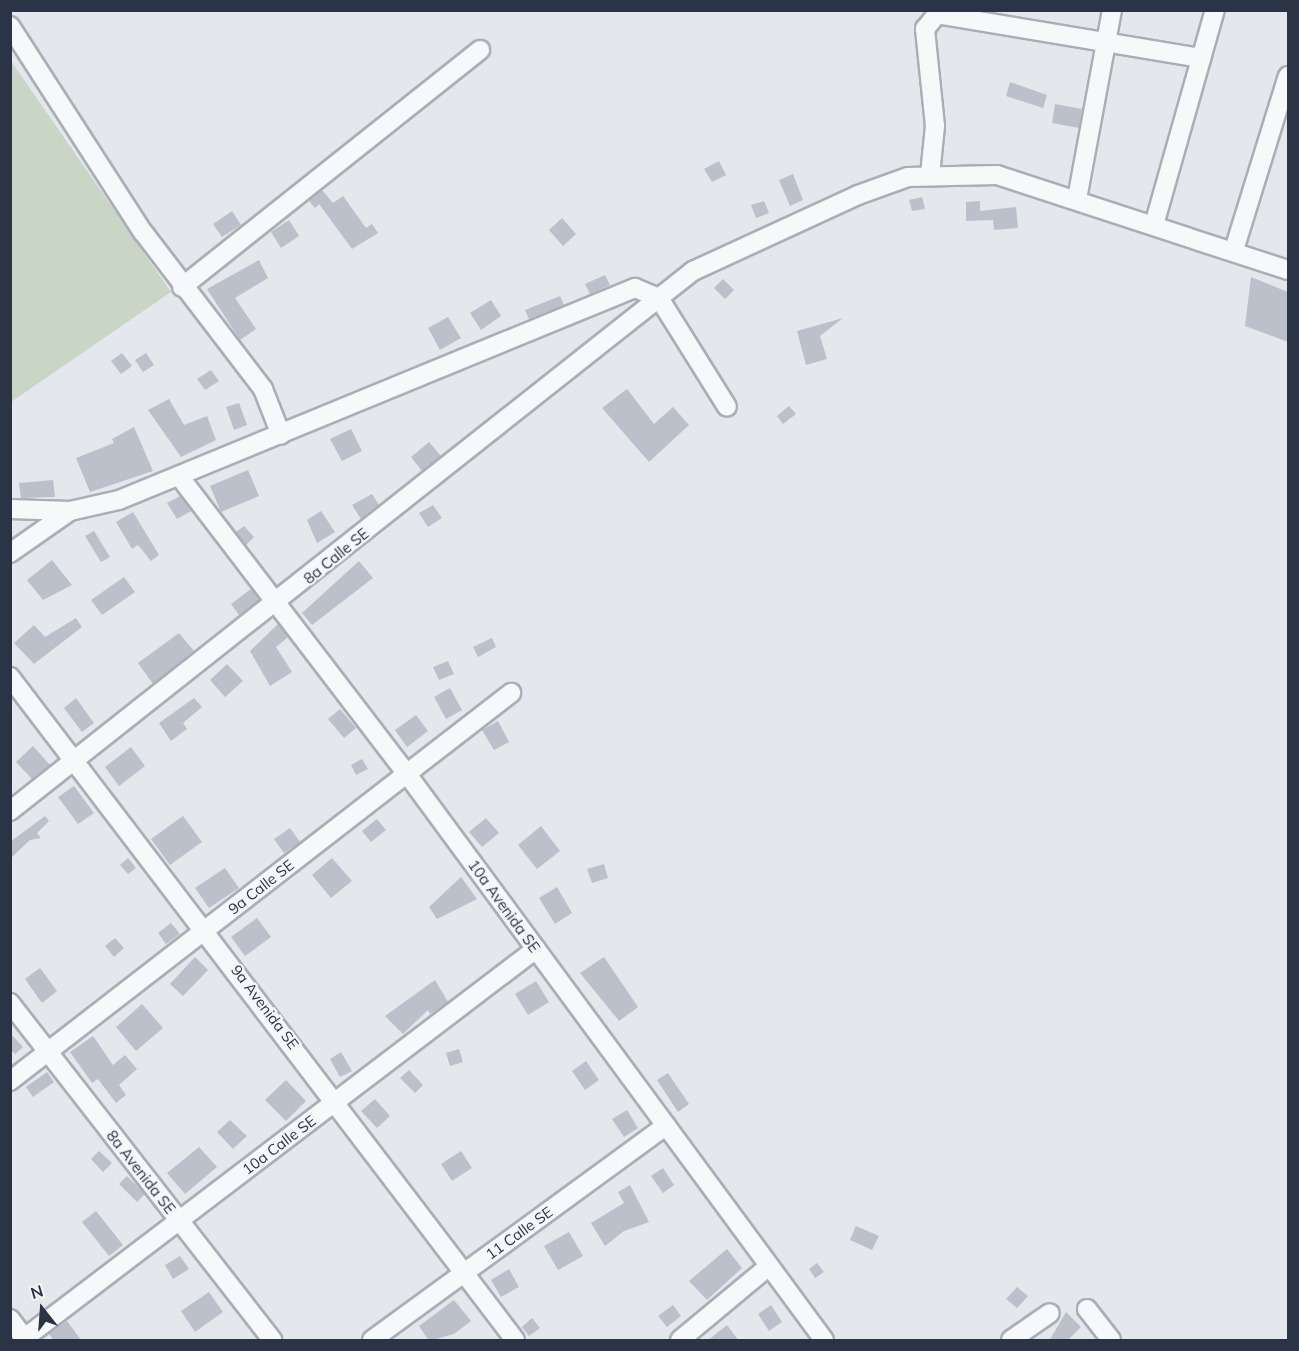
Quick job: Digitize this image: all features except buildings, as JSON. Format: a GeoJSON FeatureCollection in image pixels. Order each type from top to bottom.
{"type":"FeatureCollection","features":[{"type":"Feature","properties":{"kind":"street"},"geometry":{"type":"LineString","coordinates":[[1077,199],[1112,10]]}},
{"type":"Feature","properties":{"kind":"street"},"geometry":{"type":"LineString","coordinates":[[1154,225],[1215,10]]}},
{"type":"Feature","properties":{"kind":"street"},"geometry":{"type":"LineString","coordinates":[[930,175],[935,126],[925,61],[926,14],[945,13],[1201,58]]}},
{"type":"Feature","properties":{"kind":"street"},"geometry":{"type":"LineString","coordinates":[[10,26],[182,287],[263,388],[281,435]]}},
{"type":"Feature","properties":{"kind":"street"},"geometry":{"type":"LineString","coordinates":[[182,287],[480,50]]}},
{"type":"Feature","properties":{"kind":"street"},"geometry":{"type":"LineString","coordinates":[[1234,250],[1288,76]]}},
{"type":"Feature","properties":{"kind":"street","name":"8a Calle SE"},"geometry":{"type":"LineString","coordinates":[[10,812],[74,759],[276,603],[693,271],[758,238],[858,195],[930,175],[997,175],[1234,250],[1288,270]]}},
{"type":"Feature","properties":{"kind":"street"},"geometry":{"type":"LineString","coordinates":[[10,509],[70,510],[102,505],[281,435],[634,288],[659,298],[727,407]]}},
{"type":"Feature","properties":{"kind":"street","name":"10a Avenida SE"},"geometry":{"type":"LineString","coordinates":[[179,476],[407,774],[824,1341]]}},
{"type":"Feature","properties":{"kind":"street"},"geometry":{"type":"LineString","coordinates":[[10,553],[70,510]]}},
{"type":"Feature","properties":{"kind":"street","name":"9a Avenida SE"},"geometry":{"type":"LineString","coordinates":[[10,677],[207,929],[515,1341]]}},
{"type":"Feature","properties":{"kind":"street","name":"9a Calle SE"},"geometry":{"type":"LineString","coordinates":[[10,1082],[511,693]]}},
{"type":"Feature","properties":{"kind":"street","name":"10a Calle SE"},"geometry":{"type":"LineString","coordinates":[[24,1340],[536,949]]}},
{"type":"Feature","properties":{"kind":"street","name":"8a Avenida SE"},"geometry":{"type":"LineString","coordinates":[[10,1003],[272,1341]]}},
{"type":"Feature","properties":{"kind":"street","name":"11 Calle SE"},"geometry":{"type":"LineString","coordinates":[[372,1341],[666,1126]]}},
{"type":"Feature","properties":{"kind":"street"},"geometry":{"type":"LineString","coordinates":[[680,1341],[768,1267]]}},
{"type":"Feature","properties":{"kind":"street"},"geometry":{"type":"LineString","coordinates":[[1087,1309],[1111,1341]]}},
{"type":"Feature","properties":{"kind":"street"},"geometry":{"type":"LineString","coordinates":[[1011,1341],[1050,1313]]}},
{"type":"Feature","properties":{"kind":"street"},"geometry":{"type":"LineString","coordinates":[[10,1319],[24,1340]]}},
{"type":"Feature","properties":{"kind":"green space"},"geometry":{"type":"Polygon","coordinates":[[[11,61],[171,292],[10,402],[11,61]]]}}]}
